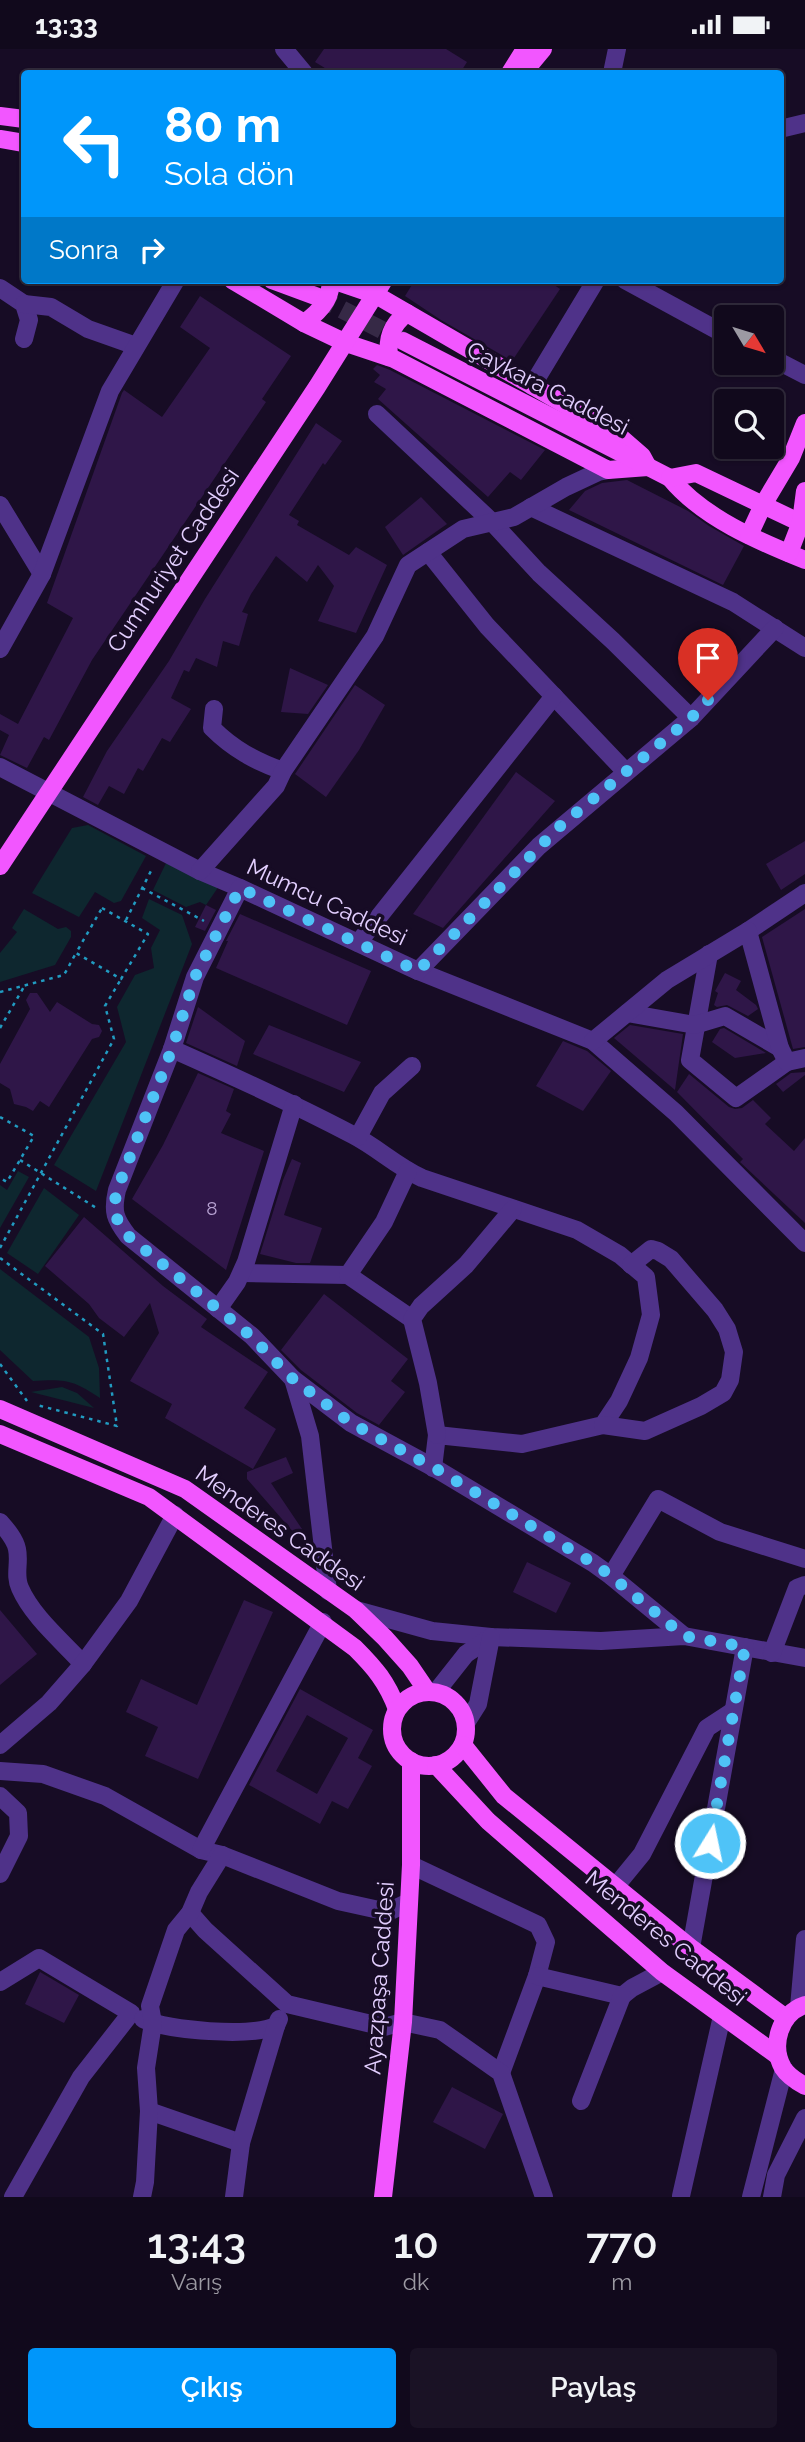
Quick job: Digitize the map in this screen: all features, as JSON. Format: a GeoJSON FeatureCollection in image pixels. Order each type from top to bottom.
{"type":"FeatureCollection","features":[{"type":"Feature","properties":{"kind":"main road"},"geometry":{"type":"LineString","coordinates":[[512,70],[525,49]]}},
{"type":"Feature","properties":{"kind":"main road"},"geometry":{"type":"LineString","coordinates":[[525,70],[542,49]]}},
{"type":"Feature","properties":{"kind":"main road"},"geometry":{"type":"LineString","coordinates":[[0,116],[21,119]]}},
{"type":"Feature","properties":{"kind":"main road"},"geometry":{"type":"LineString","coordinates":[[0,139],[21,142]]}},
{"type":"Feature","properties":{"kind":"main road"},"geometry":{"type":"LineString","coordinates":[[239,284],[304,323],[346,343],[389,357],[608,470],[648,467],[642,456],[619,436],[407,313],[380,288],[356,284]]}},
{"type":"Feature","properties":{"kind":"main road"},"geometry":{"type":"LineString","coordinates":[[283,284],[318,297],[303,284]]}},
{"type":"Feature","properties":{"kind":"main road"},"geometry":{"type":"LineString","coordinates":[[304,323],[319,313],[331,290],[331,284]]}},
{"type":"Feature","properties":{"kind":"main road","name":"Cumhuriyet Caddesi"},"geometry":{"type":"LineString","coordinates":[[0,866],[380,288]]}},
{"type":"Feature","properties":{"kind":"main road"},"geometry":{"type":"LineString","coordinates":[[389,357],[388,339],[402,316],[407,313]]}},
{"type":"Feature","properties":{"kind":"main road","name":"Çaykara Caddesi"},"geometry":{"type":"LineString","coordinates":[[403,341],[670,478],[682,493],[749,535],[797,557]]}},
{"type":"Feature","properties":{"kind":"main road"},"geometry":{"type":"LineString","coordinates":[[749,535],[763,505],[792,458],[805,423]]}},
{"type":"Feature","properties":{"kind":"main road","name":"Çaykara Caddesi"},"geometry":{"type":"LineString","coordinates":[[670,478],[696,473],[803,524]]}},
{"type":"Feature","properties":{"kind":"main road"},"geometry":{"type":"LineString","coordinates":[[797,557],[805,491]]}},
{"type":"Feature","properties":{"kind":"main road","name":"Menderes Caddesi"},"geometry":{"type":"LineString","coordinates":[[0,1409],[185,1489],[356,1610],[385,1638],[431,1691]]}},
{"type":"Feature","properties":{"kind":"main road"},"geometry":{"type":"LineString","coordinates":[[1,1437],[149,1496],[355,1648],[388,1686],[397,1709]]}},
{"type":"Feature","properties":{"kind":"main road"},"geometry":{"type":"LineString","coordinates":[[431,1691],[447,1695],[456,1702],[466,1723],[466,1734],[456,1755],[436,1765],[423,1766],[401,1754],[394,1743],[393,1720],[397,1709],[415,1694],[431,1691]]}},
{"type":"Feature","properties":{"kind":"main road","name":"Menderes Caddesi"},"geometry":{"type":"LineString","coordinates":[[463,1745],[504,1796],[691,1948],[797,2010]]}},
{"type":"Feature","properties":{"kind":"main road","name":"Ayazpaşa Caddesi"},"geometry":{"type":"LineString","coordinates":[[383,2197],[403,2022],[411,1865],[411,1761]]}},
{"type":"Feature","properties":{"kind":"main road","name":"Menderes Caddesi"},"geometry":{"type":"LineString","coordinates":[[436,1765],[488,1821],[662,1972],[781,2062],[793,2079],[805,2086]]}},
{"type":"Feature","properties":{"kind":"main road"},"geometry":{"type":"LineString","coordinates":[[781,2062],[777,2043],[780,2030],[797,2010]]}},
{"type":"Feature","properties":{"kind":"street"},"geometry":{"type":"LineString","coordinates":[[284,49],[302,70]]}},
{"type":"Feature","properties":{"kind":"street"},"geometry":{"type":"LineString","coordinates":[[613,70],[617,49]]}},
{"type":"Feature","properties":{"kind":"street"},"geometry":{"type":"LineString","coordinates":[[784,128],[805,123]]}},
{"type":"Feature","properties":{"kind":"street"},"geometry":{"type":"LineString","coordinates":[[0,649],[42,574],[110,391],[174,284]]}},
{"type":"Feature","properties":{"kind":"street"},"geometry":{"type":"LineString","coordinates":[[532,386],[594,284]]}},
{"type":"Feature","properties":{"kind":"street"},"geometry":{"type":"LineString","coordinates":[[632,284],[714,328]]}},
{"type":"Feature","properties":{"kind":"street"},"geometry":{"type":"LineString","coordinates":[[0,288],[24,304],[51,307],[88,329],[136,346]]}},
{"type":"Feature","properties":{"kind":"street"},"geometry":{"type":"LineString","coordinates":[[24,304],[29,320],[24,339]]}},
{"type":"Feature","properties":{"kind":"street"},"geometry":{"type":"LineString","coordinates":[[784,364],[805,375]]}},
{"type":"Feature","properties":{"kind":"street"},"geometry":{"type":"LineString","coordinates":[[377,414],[491,521],[539,573],[691,718]]}},
{"type":"Feature","properties":{"kind":"street"},"geometry":{"type":"LineString","coordinates":[[200,871],[276,786],[282,771],[375,636],[408,565],[463,529],[514,517],[577,482],[608,470]]}},
{"type":"Feature","properties":{"kind":"street"},"geometry":{"type":"LineString","coordinates":[[0,505],[42,574]]}},
{"type":"Feature","properties":{"kind":"street"},"geometry":{"type":"LineString","coordinates":[[531,507],[733,602],[805,648]]}},
{"type":"Feature","properties":{"kind":"street"},"geometry":{"type":"LineString","coordinates":[[428,552],[487,626],[626,772]]}},
{"type":"Feature","properties":{"kind":"street"},"geometry":{"type":"LineString","coordinates":[[418,971],[538,846],[691,718],[775,628]]}},
{"type":"Feature","properties":{"kind":"street"},"geometry":{"type":"LineString","coordinates":[[358,943],[554,696]]}},
{"type":"Feature","properties":{"kind":"street"},"geometry":{"type":"LineString","coordinates":[[214,709],[212,728],[228,744],[253,760],[282,771]]}},
{"type":"Feature","properties":{"kind":"street","name":"Mumcu Caddesi"},"geometry":{"type":"LineString","coordinates":[[0,767],[200,871],[418,971],[593,1041],[676,1113],[805,1243]]}},
{"type":"Feature","properties":{"kind":"street"},"geometry":{"type":"LineString","coordinates":[[240,888],[195,977],[172,1049],[117,1190],[114,1203],[116,1220],[128,1236],[251,1336],[293,1379],[351,1423],[433,1468],[611,1576],[684,1636]]}},
{"type":"Feature","properties":{"kind":"street"},"geometry":{"type":"LineString","coordinates":[[593,1041],[667,980],[805,893]]}},
{"type":"Feature","properties":{"kind":"street"},"geometry":{"type":"LineString","coordinates":[[748,931],[784,1055]]}},
{"type":"Feature","properties":{"kind":"street"},"geometry":{"type":"LineString","coordinates":[[709,954],[690,1060],[736,1098],[784,1055]]}},
{"type":"Feature","properties":{"kind":"street"},"geometry":{"type":"LineString","coordinates":[[627,1013],[695,1025],[725,1016],[784,1055],[805,1058]]}},
{"type":"Feature","properties":{"kind":"street"},"geometry":{"type":"LineString","coordinates":[[172,1049],[294,1104],[358,1137],[408,1171],[577,1230],[620,1255],[646,1277],[652,1315],[639,1359],[619,1401],[603,1425]]}},
{"type":"Feature","properties":{"kind":"street"},"geometry":{"type":"LineString","coordinates":[[358,1137],[382,1093],[412,1066]]}},
{"type":"Feature","properties":{"kind":"street"},"geometry":{"type":"LineString","coordinates":[[218,1308],[242,1273],[294,1104]]}},
{"type":"Feature","properties":{"kind":"street"},"geometry":{"type":"LineString","coordinates":[[348,1275],[384,1222],[408,1171]]}},
{"type":"Feature","properties":{"kind":"street"},"geometry":{"type":"LineString","coordinates":[[412,1319],[421,1306],[466,1265],[513,1209]]}},
{"type":"Feature","properties":{"kind":"street"},"geometry":{"type":"LineString","coordinates":[[437,1435],[522,1444],[603,1425],[645,1431],[723,1393],[730,1380],[734,1352],[727,1329],[715,1310],[671,1259],[658,1251],[651,1249],[631,1265]]}},
{"type":"Feature","properties":{"kind":"street"},"geometry":{"type":"LineString","coordinates":[[242,1273],[348,1275],[412,1319],[437,1435],[433,1468]]}},
{"type":"Feature","properties":{"kind":"street"},"geometry":{"type":"LineString","coordinates":[[293,1379],[310,1436],[328,1591]]}},
{"type":"Feature","properties":{"kind":"street"},"geometry":{"type":"LineString","coordinates":[[611,1576],[657,1499],[720,1532],[805,1559]]}},
{"type":"Feature","properties":{"kind":"street"},"geometry":{"type":"LineString","coordinates":[[0,1745],[49,1703],[83,1664],[129,1601],[175,1515]]}},
{"type":"Feature","properties":{"kind":"street"},"geometry":{"type":"LineString","coordinates":[[0,1522],[17,1548],[16,1576],[20,1588],[38,1615],[83,1664]]}},
{"type":"Feature","properties":{"kind":"street"},"geometry":{"type":"LineString","coordinates":[[772,1653],[802,1583]]}},
{"type":"Feature","properties":{"kind":"street"},"geometry":{"type":"LineString","coordinates":[[356,1610],[432,1632],[601,1641],[684,1636],[805,1658]]}},
{"type":"Feature","properties":{"kind":"street"},"geometry":{"type":"LineString","coordinates":[[201,1850],[323,1622]]}},
{"type":"Feature","properties":{"kind":"street"},"geometry":{"type":"LineString","coordinates":[[431,1691],[467,1654],[491,1637]]}},
{"type":"Feature","properties":{"kind":"street"},"geometry":{"type":"LineString","coordinates":[[466,1723],[478,1704],[491,1637]]}},
{"type":"Feature","properties":{"kind":"street"},"geometry":{"type":"LineString","coordinates":[[691,1948],[745,1647]]}},
{"type":"Feature","properties":{"kind":"street"},"geometry":{"type":"LineString","coordinates":[[615,1887],[642,1854],[707,1728],[733,1711]]}},
{"type":"Feature","properties":{"kind":"street"},"geometry":{"type":"LineString","coordinates":[[0,1770],[43,1774],[105,1796],[201,1850],[222,1855],[338,1901],[388,1912],[409,1902]]}},
{"type":"Feature","properties":{"kind":"street"},"geometry":{"type":"LineString","coordinates":[[0,1796],[18,1814],[19,1836],[0,1874]]}},
{"type":"Feature","properties":{"kind":"street"},"geometry":{"type":"LineString","coordinates":[[142,2197],[149,2111],[146,2068],[153,2023],[150,2006],[176,1930],[190,1913],[222,1855]]}},
{"type":"Feature","properties":{"kind":"street"},"geometry":{"type":"LineString","coordinates":[[411,1865],[538,1925],[546,1942],[537,1976],[501,2073]]}},
{"type":"Feature","properties":{"kind":"street"},"geometry":{"type":"LineString","coordinates":[[190,1913],[205,1930],[287,2004],[384,2027],[403,2022],[440,2030],[501,2073],[544,2197]]}},
{"type":"Feature","properties":{"kind":"street"},"geometry":{"type":"LineString","coordinates":[[797,2010],[805,1939]]}},
{"type":"Feature","properties":{"kind":"street"},"geometry":{"type":"LineString","coordinates":[[0,1982],[39,1958],[131,2013],[153,2023],[213,2031],[263,2031],[276,2026]]}},
{"type":"Feature","properties":{"kind":"street"},"geometry":{"type":"LineString","coordinates":[[581,2101],[622,1996],[662,1972]]}},
{"type":"Feature","properties":{"kind":"street"},"geometry":{"type":"LineString","coordinates":[[537,1976],[622,1996]]}},
{"type":"Feature","properties":{"kind":"street"},"geometry":{"type":"LineString","coordinates":[[234,2197],[241,2143],[276,2026],[287,2004]]}},
{"type":"Feature","properties":{"kind":"street"},"geometry":{"type":"LineString","coordinates":[[13,2197],[81,2077],[131,2013]]}},
{"type":"Feature","properties":{"kind":"street"},"geometry":{"type":"LineString","coordinates":[[681,2196],[722,2016]]}},
{"type":"Feature","properties":{"kind":"street"},"geometry":{"type":"LineString","coordinates":[[751,2197],[781,2062]]}},
{"type":"Feature","properties":{"kind":"street"},"geometry":{"type":"LineString","coordinates":[[149,2111],[241,2143]]}},
{"type":"Feature","properties":{"kind":"street"},"geometry":{"type":"LineString","coordinates":[[772,2197],[776,2175],[805,2118]]}},
{"type":"Feature","properties":{"kind":"path"},"geometry":{"type":"LineString","coordinates":[[125,921],[161,851]]}},
{"type":"Feature","properties":{"kind":"path"},"geometry":{"type":"LineString","coordinates":[[142,888],[219,929]]}},
{"type":"Feature","properties":{"kind":"path"},"geometry":{"type":"LineString","coordinates":[[0,992],[64,975],[102,908],[148,934],[106,1006],[114,1039],[0,1248]]}},
{"type":"Feature","properties":{"kind":"path"},"geometry":{"type":"LineString","coordinates":[[76,953],[121,979]]}},
{"type":"Feature","properties":{"kind":"path"},"geometry":{"type":"LineString","coordinates":[[0,1028],[25,985]]}},
{"type":"Feature","properties":{"kind":"path"},"geometry":{"type":"LineString","coordinates":[[0,1117],[34,1136],[7,1182],[0,1178]]}},
{"type":"Feature","properties":{"kind":"path"},"geometry":{"type":"LineString","coordinates":[[20,1160],[116,1220]]}},
{"type":"Feature","properties":{"kind":"path"},"geometry":{"type":"LineString","coordinates":[[0,1258],[103,1334],[117,1426],[28,1402]]}},
{"type":"Feature","properties":{"kind":"shaded area"},"geometry":{"type":"Polygon","coordinates":[[[88,825],[146,856],[121,901],[114,903],[95,892],[79,917],[32,893],[72,828],[88,825]]]}},
{"type":"Feature","properties":{"kind":"shaded area"},"geometry":{"type":"Polygon","coordinates":[[[167,861],[219,886],[206,905],[200,902],[186,907],[153,890],[167,861]]]}},
{"type":"Feature","properties":{"kind":"shaded area"},"geometry":{"type":"Polygon","coordinates":[[[149,899],[182,915],[192,944],[96,1191],[54,1165],[126,1042],[117,1007],[135,975],[154,968],[151,948],[160,930],[142,918],[149,899]]]}},
{"type":"Feature","properties":{"kind":"shaded area"},"geometry":{"type":"Polygon","coordinates":[[[24,909],[58,929],[66,927],[71,931],[71,937],[55,965],[0,982],[0,953],[17,932],[12,928],[24,909]]]}},
{"type":"Feature","properties":{"kind":"shaded area"},"geometry":{"type":"Polygon","coordinates":[[[18,1171],[29,1177],[0,1228],[0,1185],[7,1190],[18,1171]]]}},
{"type":"Feature","properties":{"kind":"shaded area"},"geometry":{"type":"Polygon","coordinates":[[[44,1188],[79,1215],[38,1274],[7,1253],[44,1188]]]}},
{"type":"Feature","properties":{"kind":"shaded area"},"geometry":{"type":"Polygon","coordinates":[[[0,1269],[89,1337],[99,1368],[100,1398],[69,1382],[33,1381],[0,1350],[0,1269]]]}},
{"type":"Feature","properties":{"kind":"shaded area"},"geometry":{"type":"Polygon","coordinates":[[[62,1387],[77,1393],[94,1408],[31,1392],[62,1387]]]}},
{"type":"Feature","properties":{"kind":"building"},"geometry":{"type":"Polygon","coordinates":[[[324,49],[446,49],[467,62],[462,70],[328,70],[315,62],[324,49]]]}},
{"type":"Feature","properties":{"kind":"building"},"geometry":{"type":"Polygon","coordinates":[[[412,284],[553,284],[560,289],[512,361],[405,296],[412,284]]]}},
{"type":"Feature","properties":{"kind":"building"},"geometry":{"type":"Polygon","coordinates":[[[200,296],[291,356],[262,399],[266,402],[92,660],[49,740],[44,737],[27,768],[0,755],[9,735],[0,730],[0,714],[18,724],[73,618],[47,603],[122,393],[124,390],[162,417],[210,348],[180,327],[200,296]]]}},
{"type":"Feature","properties":{"kind":"building"},"geometry":{"type":"Polygon","coordinates":[[[377,365],[545,450],[521,480],[510,472],[488,497],[378,399],[386,389],[374,382],[380,375],[373,369],[377,365]]]}},
{"type":"Feature","properties":{"kind":"building"},"geometry":{"type":"Polygon","coordinates":[[[316,423],[342,441],[325,465],[323,463],[289,515],[299,521],[297,525],[349,555],[356,547],[387,565],[356,633],[318,621],[334,586],[318,565],[307,582],[276,556],[242,612],[248,614],[239,646],[223,641],[217,667],[196,658],[189,672],[184,670],[171,698],[191,709],[170,742],[162,738],[143,771],[138,768],[124,794],[109,786],[98,805],[83,797],[107,751],[169,661],[316,423]]]}},
{"type":"Feature","properties":{"kind":"building"},"geometry":{"type":"Polygon","coordinates":[[[627,480],[688,511],[744,546],[723,585],[569,510],[585,491],[602,483],[627,480]]]}},
{"type":"Feature","properties":{"kind":"building"},"geometry":{"type":"Polygon","coordinates":[[[421,497],[447,524],[403,555],[385,527],[421,497]]]}},
{"type":"Feature","properties":{"kind":"building"},"geometry":{"type":"Polygon","coordinates":[[[290,668],[328,685],[308,714],[281,712],[290,668]]]}},
{"type":"Feature","properties":{"kind":"building"},"geometry":{"type":"Polygon","coordinates":[[[355,685],[385,705],[359,750],[326,797],[295,774],[355,685]]]}},
{"type":"Feature","properties":{"kind":"building"},"geometry":{"type":"Polygon","coordinates":[[[516,772],[555,801],[443,928],[413,914],[516,772]]]}},
{"type":"Feature","properties":{"kind":"building"},"geometry":{"type":"Polygon","coordinates":[[[805,841],[805,874],[781,890],[766,864],[805,841]]]}},
{"type":"Feature","properties":{"kind":"building"},"geometry":{"type":"Polygon","coordinates":[[[206,905],[216,910],[205,931],[195,927],[206,905]]]}},
{"type":"Feature","properties":{"kind":"building"},"geometry":{"type":"Polygon","coordinates":[[[805,909],[805,1047],[793,1049],[762,937],[805,909]]]}},
{"type":"Feature","properties":{"kind":"building"},"geometry":{"type":"Polygon","coordinates":[[[240,914],[371,971],[347,1025],[216,968],[240,914]]]}},
{"type":"Feature","properties":{"kind":"building"},"geometry":{"type":"Polygon","coordinates":[[[725,973],[741,981],[736,990],[758,1009],[748,1016],[727,1005],[714,1005],[718,993],[715,991],[725,973]]]}},
{"type":"Feature","properties":{"kind":"building"},"geometry":{"type":"Polygon","coordinates":[[[30,993],[37,993],[50,1012],[57,1002],[92,1024],[99,1025],[102,1031],[99,1037],[92,1039],[49,1107],[40,1101],[33,1111],[14,1104],[10,1089],[0,1083],[0,1064],[30,1009],[26,1000],[30,993]]]}},
{"type":"Feature","properties":{"kind":"building"},"geometry":{"type":"Polygon","coordinates":[[[198,1007],[245,1041],[237,1066],[186,1043],[198,1007]]]}},
{"type":"Feature","properties":{"kind":"building"},"geometry":{"type":"Polygon","coordinates":[[[269,1025],[361,1062],[344,1092],[253,1054],[269,1025]]]}},
{"type":"Feature","properties":{"kind":"building"},"geometry":{"type":"Polygon","coordinates":[[[630,1025],[683,1034],[675,1090],[614,1038],[630,1025]]]}},
{"type":"Feature","properties":{"kind":"building"},"geometry":{"type":"Polygon","coordinates":[[[724,1028],[766,1053],[735,1058],[712,1042],[720,1029],[724,1028]]]}},
{"type":"Feature","properties":{"kind":"building"},"geometry":{"type":"Polygon","coordinates":[[[563,1041],[587,1051],[611,1071],[583,1111],[536,1086],[563,1041]]]}},
{"type":"Feature","properties":{"kind":"building"},"geometry":{"type":"Polygon","coordinates":[[[805,1072],[805,1075],[783,1092],[776,1084],[791,1073],[805,1072]]]}},
{"type":"Feature","properties":{"kind":"building"},"geometry":{"type":"Polygon","coordinates":[[[198,1073],[234,1089],[226,1111],[231,1114],[221,1133],[264,1151],[226,1270],[132,1199],[163,1145],[198,1073]]]}},
{"type":"Feature","properties":{"kind":"building"},"geometry":{"type":"Polygon","coordinates":[[[689,1074],[729,1107],[742,1108],[753,1100],[771,1118],[765,1124],[794,1151],[805,1138],[805,1223],[740,1162],[743,1159],[677,1092],[689,1074]]]}},
{"type":"Feature","properties":{"kind":"building"},"geometry":{"type":"Polygon","coordinates":[[[292,1159],[301,1163],[284,1215],[322,1228],[310,1263],[296,1263],[260,1254],[292,1159]]]}},
{"type":"Feature","properties":{"kind":"building"},"geometry":{"type":"Polygon","coordinates":[[[84,1217],[163,1286],[207,1319],[201,1327],[268,1372],[244,1408],[276,1429],[253,1469],[165,1418],[172,1404],[130,1381],[159,1333],[150,1303],[124,1337],[99,1318],[89,1304],[45,1266],[84,1217]]]}},
{"type":"Feature","properties":{"kind":"building"},"geometry":{"type":"Polygon","coordinates":[[[324,1294],[408,1359],[391,1381],[405,1392],[379,1425],[357,1413],[301,1370],[281,1350],[324,1294]]]}},
{"type":"Feature","properties":{"kind":"building"},"geometry":{"type":"Polygon","coordinates":[[[286,1457],[293,1473],[271,1483],[302,1529],[295,1534],[247,1479],[247,1472],[286,1457]]]}},
{"type":"Feature","properties":{"kind":"building"},"geometry":{"type":"Polygon","coordinates":[[[527,1562],[571,1583],[556,1613],[513,1592],[527,1562]]]}},
{"type":"Feature","properties":{"kind":"building"},"geometry":{"type":"Polygon","coordinates":[[[244,1600],[273,1612],[198,1779],[145,1756],[158,1727],[126,1712],[141,1679],[197,1705],[244,1600]]]}},
{"type":"Feature","properties":{"kind":"building"},"geometry":{"type":"Polygon","coordinates":[[[0,1610],[37,1654],[0,1685],[0,1610]]]}},
{"type":"Feature","properties":{"kind":"building"},"geometry":{"type":"Polygon","coordinates":[[[300,1689],[373,1730],[358,1758],[372,1766],[348,1809],[332,1801],[320,1824],[249,1785],[300,1689]],[[307,1715],[276,1771],[317,1794],[348,1738],[307,1715]]]}},
{"type":"Feature","properties":{"kind":"building"},"geometry":{"type":"Polygon","coordinates":[[[40,1972],[79,1995],[64,2023],[25,2004],[40,1972]]]}},
{"type":"Feature","properties":{"kind":"building"},"geometry":{"type":"Polygon","coordinates":[[[452,2087],[503,2114],[485,2149],[433,2122],[452,2087]]]}},
{"type":"Feature","properties":{"kind":"tunnel"},"geometry":{"type":"LineString","coordinates":[[318,297],[403,341]]}},
{"type":"Feature","properties":{"kind":"route"},"geometry":{"type":"LineString","coordinates":[[708,700],[691,718],[538,846],[418,971],[240,888],[195,977],[172,1049],[114,1203],[116,1220],[128,1236],[251,1336],[293,1379],[351,1423],[438,1470],[593,1563],[684,1636],[745,1647],[710,1843]]}}]}
